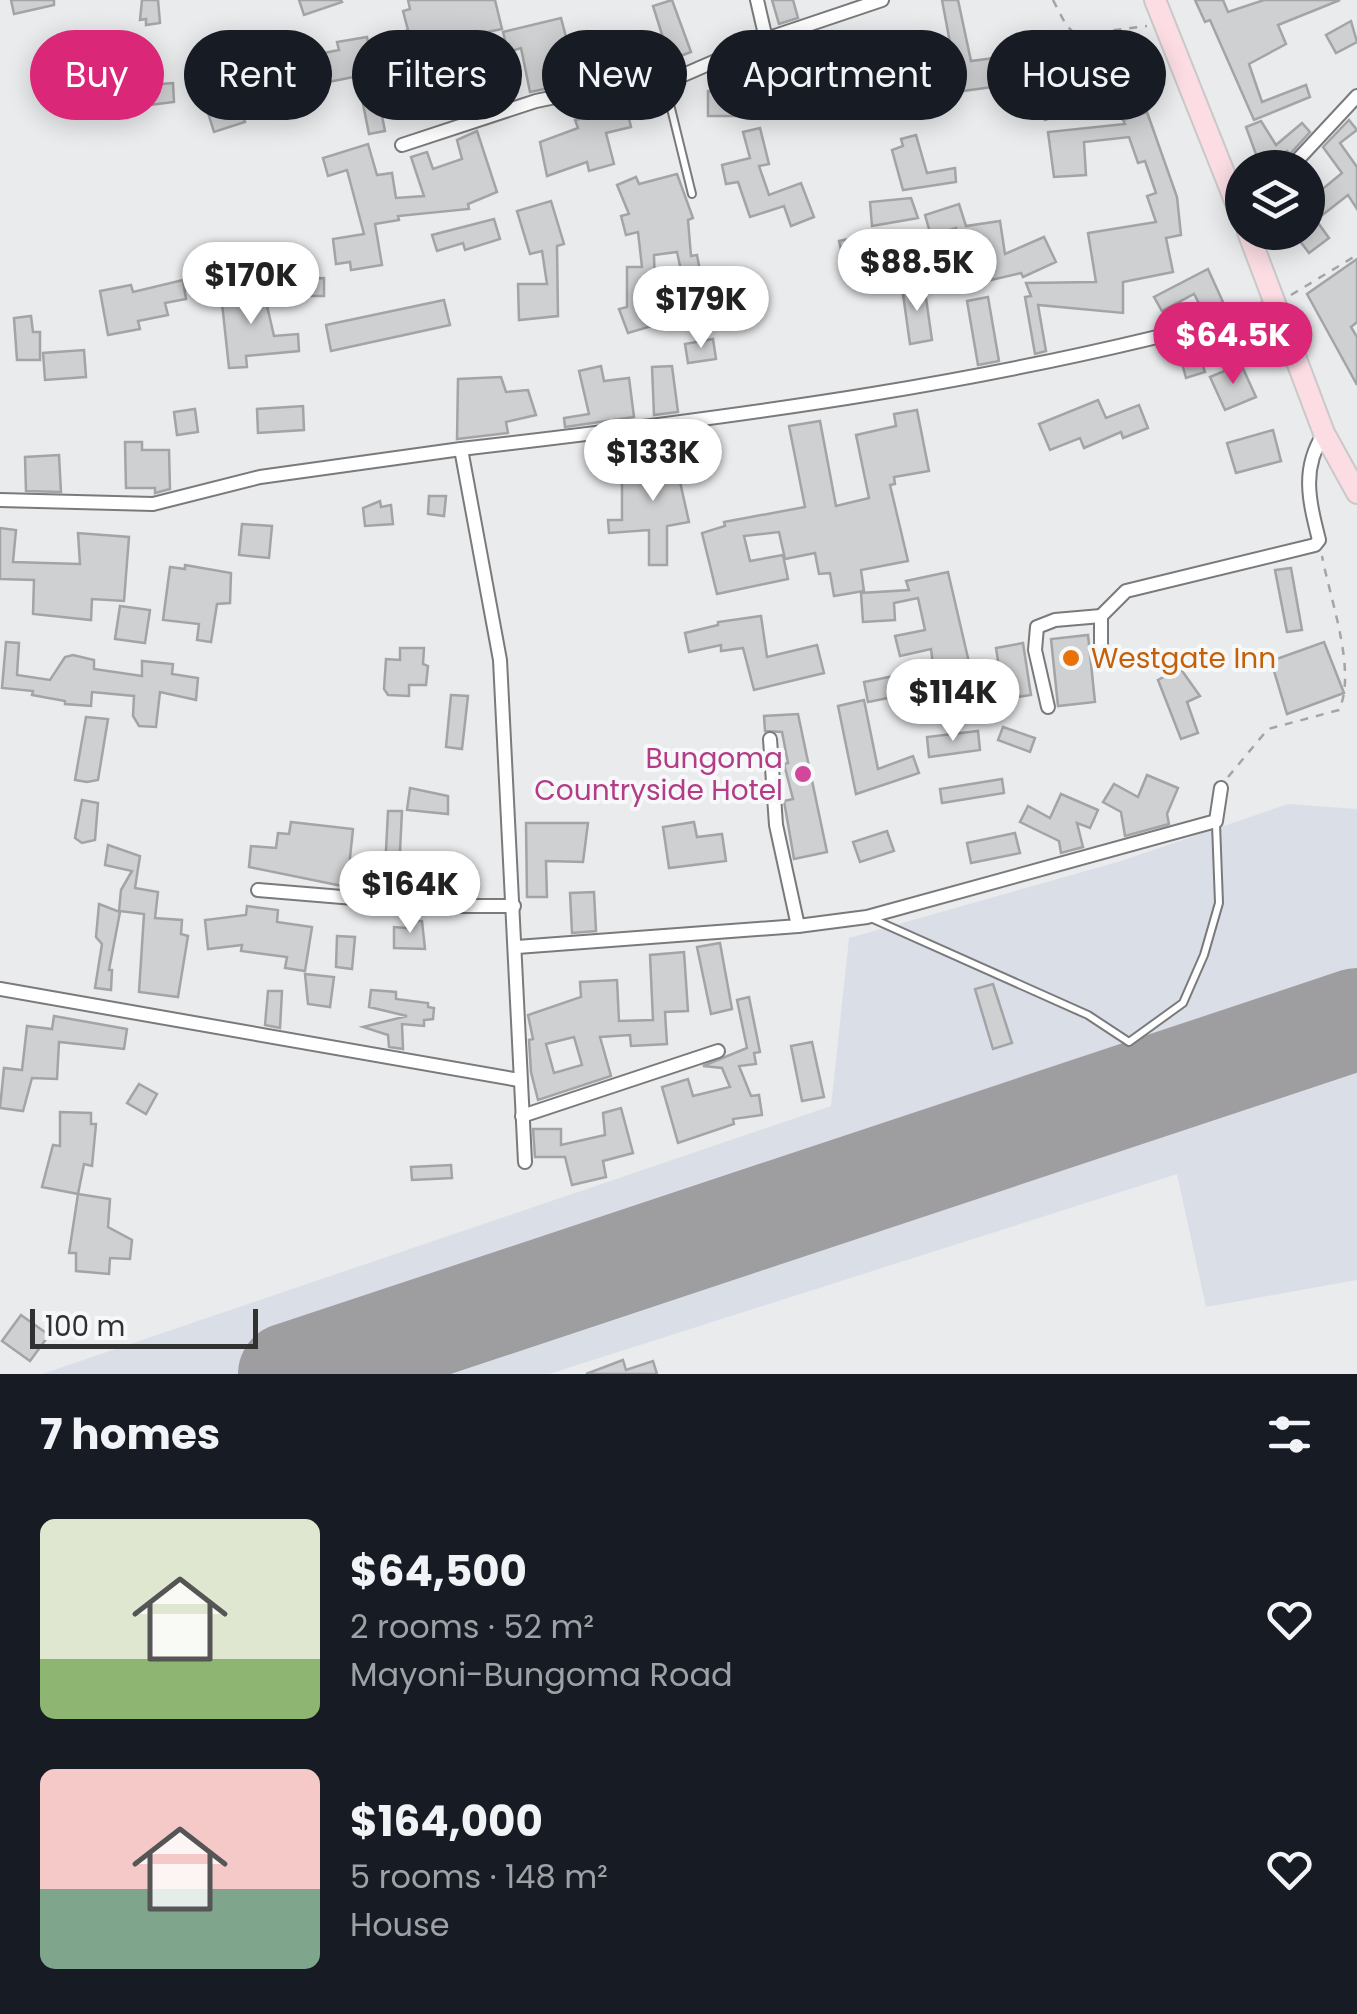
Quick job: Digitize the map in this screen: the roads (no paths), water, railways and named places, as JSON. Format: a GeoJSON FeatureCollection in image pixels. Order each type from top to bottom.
{"type":"FeatureCollection","features":[{"type":"Feature","properties":{"kind":"main road"},"geometry":{"type":"LineString","coordinates":[[1155,0],[1225,176]]}},
{"type":"Feature","properties":{"kind":"main road"},"geometry":{"type":"LineString","coordinates":[[1255,250],[1324,432],[1357,493]]}},
{"type":"Feature","properties":{"kind":"street"},"geometry":{"type":"LineString","coordinates":[[758,0],[764,30]]}},
{"type":"Feature","properties":{"kind":"street"},"geometry":{"type":"LineString","coordinates":[[793,30],[882,0]]}},
{"type":"Feature","properties":{"kind":"street"},"geometry":{"type":"LineString","coordinates":[[1307,150],[1357,96]]}},
{"type":"Feature","properties":{"kind":"street"},"geometry":{"type":"LineString","coordinates":[[402,145],[542,100]]}},
{"type":"Feature","properties":{"kind":"street"},"geometry":{"type":"LineString","coordinates":[[0,500],[154,504],[260,477],[740,417],[1030,367],[1170,336],[1278,305]]}},
{"type":"Feature","properties":{"kind":"street"},"geometry":{"type":"LineString","coordinates":[[1048,708],[1035,650],[1037,627],[1055,620],[1102,616],[1126,591],[1312,546],[1319,540],[1308,473],[1313,450],[1324,432]]}},
{"type":"Feature","properties":{"kind":"street"},"geometry":{"type":"LineString","coordinates":[[460,449],[500,660],[518,947],[519,1080],[525,1162]]}},
{"type":"Feature","properties":{"kind":"street"},"geometry":{"type":"LineString","coordinates":[[1102,616],[1102,651]]}},
{"type":"Feature","properties":{"kind":"street"},"geometry":{"type":"LineString","coordinates":[[770,738],[776,824],[798,926]]}},
{"type":"Feature","properties":{"kind":"street"},"geometry":{"type":"LineString","coordinates":[[518,947],[868,917],[1216,821],[1221,788]]}},
{"type":"Feature","properties":{"kind":"street"},"geometry":{"type":"LineString","coordinates":[[258,890],[450,906],[514,906]]}},
{"type":"Feature","properties":{"kind":"street"},"geometry":{"type":"LineString","coordinates":[[0,989],[519,1080]]}},
{"type":"Feature","properties":{"kind":"street"},"geometry":{"type":"LineString","coordinates":[[522,1116],[718,1051]]}},
{"type":"Feature","properties":{"kind":"lane"},"geometry":{"type":"LineString","coordinates":[[674,120],[692,194]]}},
{"type":"Feature","properties":{"kind":"lane"},"geometry":{"type":"LineString","coordinates":[[868,917],[1088,1015],[1128,1042],[1183,1003],[1204,955],[1219,903],[1216,821]]}},
{"type":"Feature","properties":{"kind":"place","name":"Westgate Inn"},"geometry":{"type":"Point","coordinates":[1071,658]}},
{"type":"Feature","properties":{"kind":"place","name":"Bungoma Countryside Hotel"},"geometry":{"type":"Point","coordinates":[803,774]}}]}
